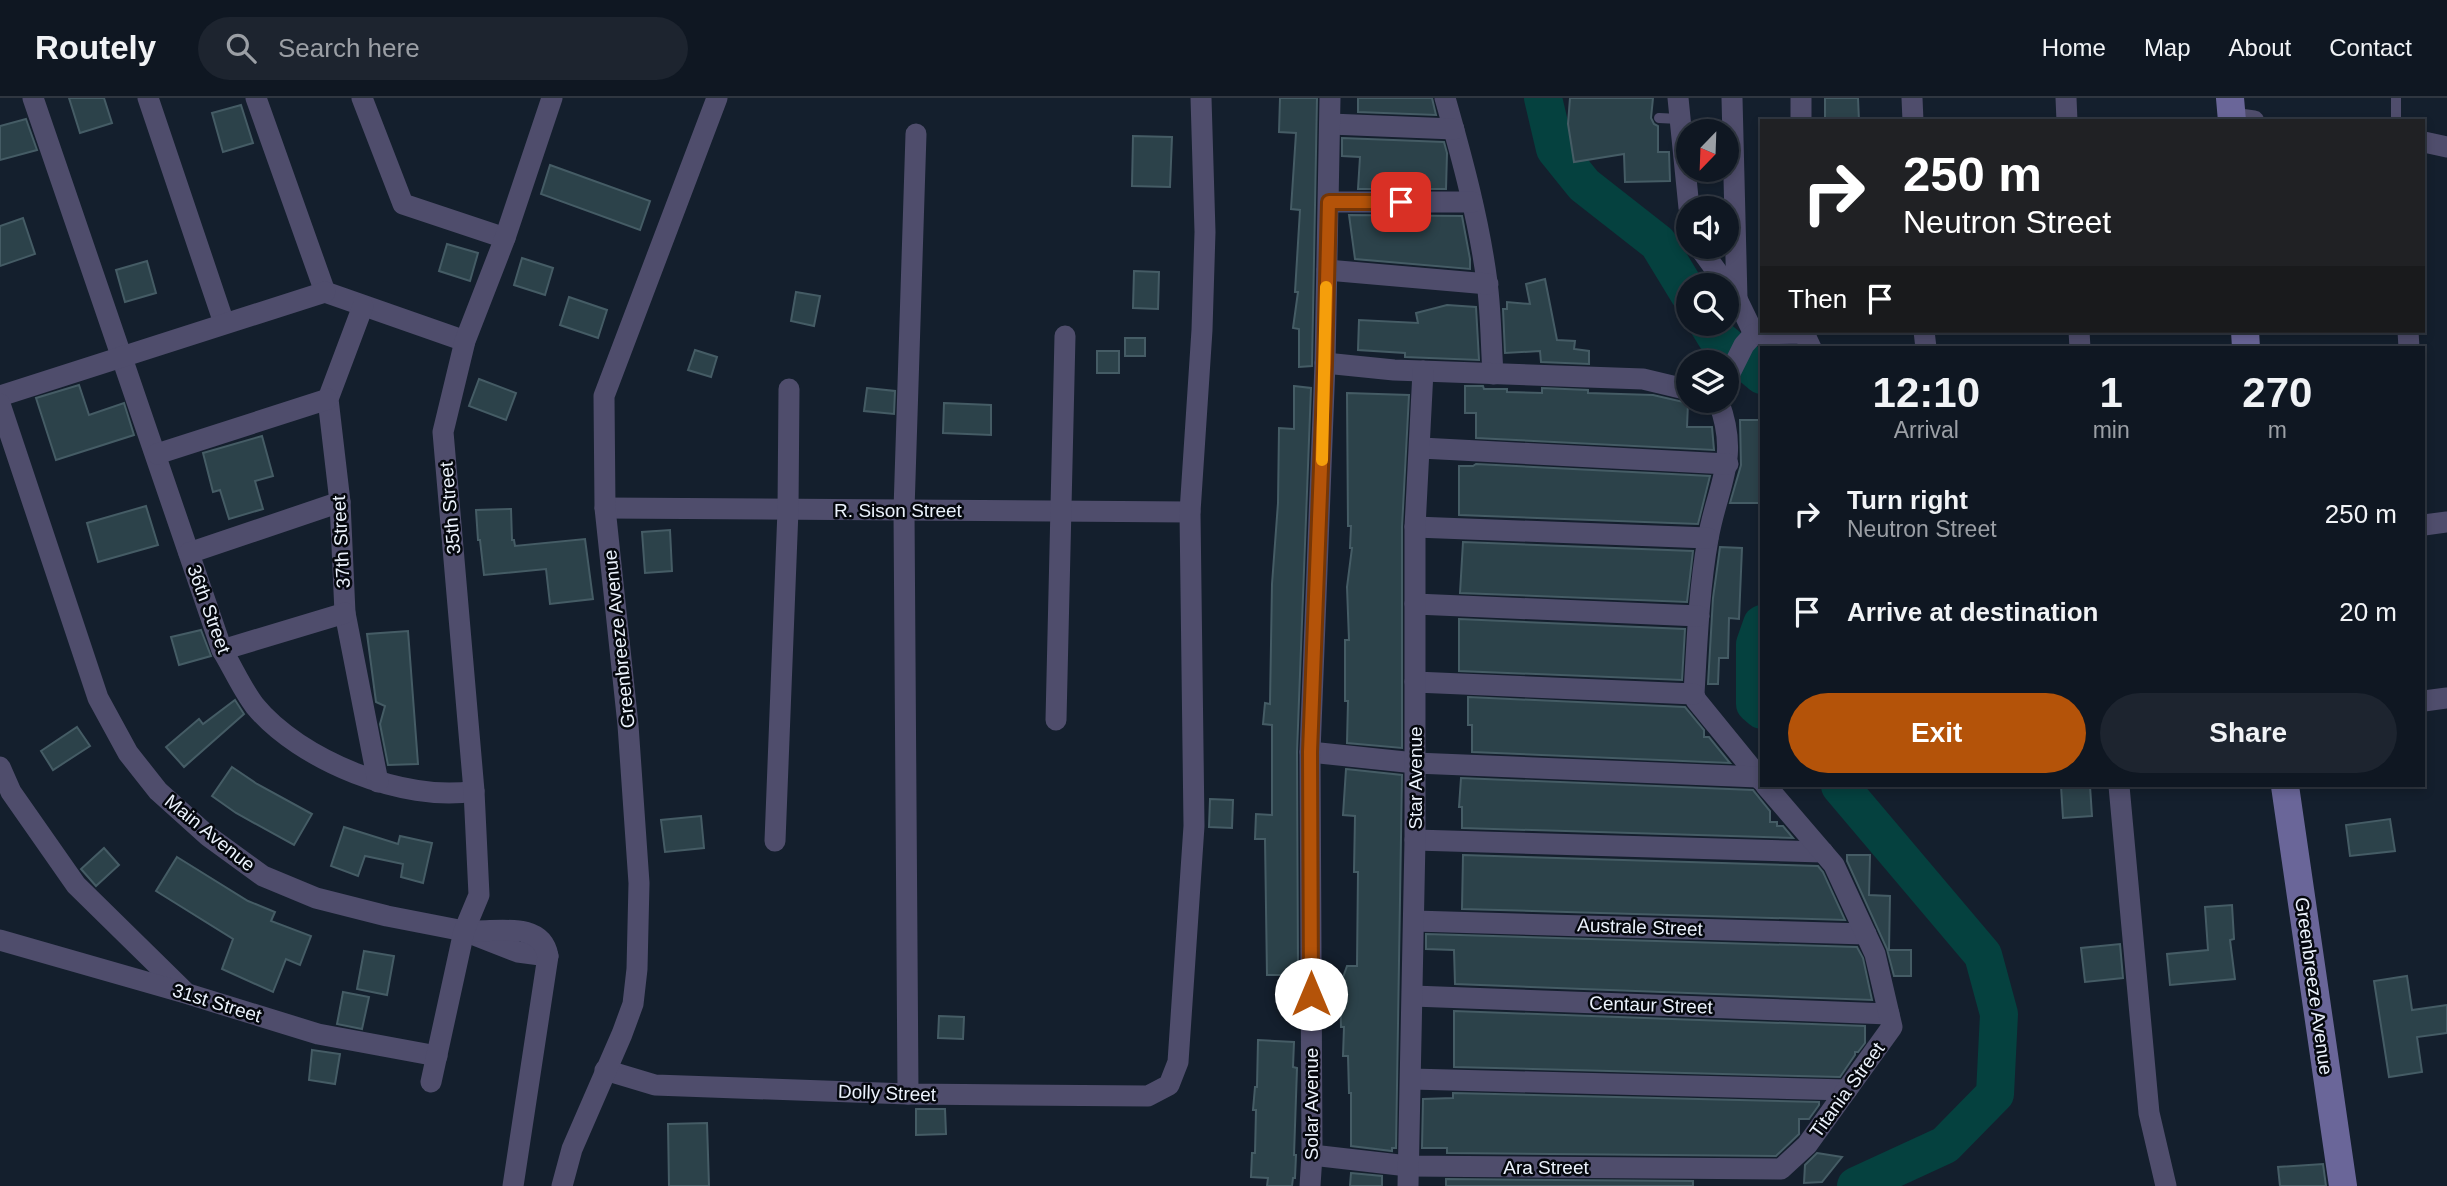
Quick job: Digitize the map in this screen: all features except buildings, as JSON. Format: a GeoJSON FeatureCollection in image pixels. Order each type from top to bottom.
{"type":"FeatureCollection","features":[{"type":"Feature","properties":{"kind":"street","name":"36th Street"},"geometry":{"type":"LineString","coordinates":[[33,98],[222,650],[255,705],[289,739],[331,763],[378,782],[452,794],[474,791]]}},
{"type":"Feature","properties":{"kind":"street"},"geometry":{"type":"LineString","coordinates":[[148,98],[224,323]]}},
{"type":"Feature","properties":{"kind":"street"},"geometry":{"type":"LineString","coordinates":[[256,98],[325,292]]}},
{"type":"Feature","properties":{"kind":"street"},"geometry":{"type":"LineString","coordinates":[[362,98],[403,204],[505,238]]}},
{"type":"Feature","properties":{"kind":"street","name":"Greenbreeze Avenue"},"geometry":{"type":"LineString","coordinates":[[562,1186],[572,1149],[633,1004],[637,969],[639,883],[628,724],[605,508],[604,396],[717,98]]}},
{"type":"Feature","properties":{"kind":"street"},"geometry":{"type":"LineString","coordinates":[[1190,512],[1202,330],[1205,232],[1201,98]]}},
{"type":"Feature","properties":{"kind":"street","name":"Solar Avenue"},"geometry":{"type":"LineString","coordinates":[[1310,1186],[1310,752],[1325,363],[1330,98]]}},
{"type":"Feature","properties":{"kind":"street"},"geometry":{"type":"LineString","coordinates":[[1445,98],[1472,202],[1488,284],[1493,374]]}},
{"type":"Feature","properties":{"kind":"street"},"geometry":{"type":"LineString","coordinates":[[1732,98],[1736,273]]}},
{"type":"Feature","properties":{"kind":"street"},"geometry":{"type":"LineString","coordinates":[[1801,98],[1801,119]]}},
{"type":"Feature","properties":{"kind":"street"},"geometry":{"type":"LineString","coordinates":[[1912,98],[1913,119]]}},
{"type":"Feature","properties":{"kind":"street"},"geometry":{"type":"LineString","coordinates":[[2066,98],[2067,119]]}},
{"type":"Feature","properties":{"kind":"street","name":"35th Street"},"geometry":{"type":"LineString","coordinates":[[464,931],[479,895],[474,791],[443,432],[465,341],[505,238],[548,99]]}},
{"type":"Feature","properties":{"kind":"street"},"geometry":{"type":"LineString","coordinates":[[1672,112],[1687,196]]}},
{"type":"Feature","properties":{"kind":"street"},"geometry":{"type":"LineString","coordinates":[[1330,124],[1454,129]]}},
{"type":"Feature","properties":{"kind":"street"},"geometry":{"type":"LineString","coordinates":[[908,1094],[904,510],[916,134]]}},
{"type":"Feature","properties":{"kind":"street"},"geometry":{"type":"LineString","coordinates":[[2425,142],[2447,147]]}},
{"type":"Feature","properties":{"kind":"street"},"geometry":{"type":"LineString","coordinates":[[1329,202],[1472,202]]}},
{"type":"Feature","properties":{"kind":"street"},"geometry":{"type":"LineString","coordinates":[[1326,270],[1488,284]]}},
{"type":"Feature","properties":{"kind":"street"},"geometry":{"type":"LineString","coordinates":[[0,396],[325,292],[465,341]]}},
{"type":"Feature","properties":{"kind":"street","name":"37th Street"},"geometry":{"type":"LineString","coordinates":[[363,306],[328,399],[340,502],[345,613],[378,782]]}},
{"type":"Feature","properties":{"kind":"street"},"geometry":{"type":"LineString","coordinates":[[1739,306],[1749,339],[1739,357]]}},
{"type":"Feature","properties":{"kind":"street"},"geometry":{"type":"LineString","coordinates":[[1056,720],[1065,336]]}},
{"type":"Feature","properties":{"kind":"street"},"geometry":{"type":"LineString","coordinates":[[1749,339],[1806,337]]}},
{"type":"Feature","properties":{"kind":"street"},"geometry":{"type":"LineString","coordinates":[[1325,363],[1423,371],[1643,379],[1676,385]]}},
{"type":"Feature","properties":{"kind":"street","name":"Star Avenue"},"geometry":{"type":"LineString","coordinates":[[1408,1176],[1415,841],[1415,527],[1423,371]]}},
{"type":"Feature","properties":{"kind":"street"},"geometry":{"type":"LineString","coordinates":[[775,841],[788,510],[789,389]]}},
{"type":"Feature","properties":{"kind":"street"},"geometry":{"type":"LineString","coordinates":[[157,454],[328,399]]}},
{"type":"Feature","properties":{"kind":"street","name":"Main Avenue"},"geometry":{"type":"LineString","coordinates":[[0,404],[98,698],[128,753],[158,791],[208,836],[263,876],[316,898],[387,916],[464,931],[517,952],[548,956],[513,1186]]}},
{"type":"Feature","properties":{"kind":"street"},"geometry":{"type":"LineString","coordinates":[[1722,413],[1727,426],[1728,464],[1708,538],[1694,694],[1696,700],[1760,779]]}},
{"type":"Feature","properties":{"kind":"street"},"geometry":{"type":"LineString","coordinates":[[1421,448],[1728,464]]}},
{"type":"Feature","properties":{"kind":"street"},"geometry":{"type":"LineString","coordinates":[[189,553],[340,502]]}},
{"type":"Feature","properties":{"kind":"street","name":"R. Sison Street"},"geometry":{"type":"LineString","coordinates":[[605,508],[1190,512]]}},
{"type":"Feature","properties":{"kind":"street","name":"Dolly Street"},"geometry":{"type":"LineString","coordinates":[[605,1070],[655,1085],[908,1094],[1148,1096],[1169,1085],[1178,1062],[1195,826],[1190,512]]}},
{"type":"Feature","properties":{"kind":"street"},"geometry":{"type":"LineString","coordinates":[[2425,525],[2447,522]]}},
{"type":"Feature","properties":{"kind":"street"},"geometry":{"type":"LineString","coordinates":[[1415,527],[1708,538]]}},
{"type":"Feature","properties":{"kind":"street"},"geometry":{"type":"LineString","coordinates":[[1415,604],[1699,616]]}},
{"type":"Feature","properties":{"kind":"street"},"geometry":{"type":"LineString","coordinates":[[222,650],[345,613]]}},
{"type":"Feature","properties":{"kind":"street"},"geometry":{"type":"LineString","coordinates":[[1415,682],[1694,694]]}},
{"type":"Feature","properties":{"kind":"street"},"geometry":{"type":"LineString","coordinates":[[2425,701],[2446,703]]}},
{"type":"Feature","properties":{"kind":"street"},"geometry":{"type":"LineString","coordinates":[[1310,752],[1415,762],[1760,781]]}},
{"type":"Feature","properties":{"kind":"street"},"geometry":{"type":"LineString","coordinates":[[0,767],[11,792],[76,884],[185,993]]}},
{"type":"Feature","properties":{"kind":"street"},"geometry":{"type":"LineString","coordinates":[[1767,787],[1834,865],[1875,954],[1889,1014]]}},
{"type":"Feature","properties":{"kind":"street"},"geometry":{"type":"LineString","coordinates":[[2119,787],[2149,1113],[2166,1186]]}},
{"type":"Feature","properties":{"kind":"street","name":"Greenbreeze Avenue"},"geometry":{"type":"LineString","coordinates":[[2284,787],[2343,1186]]}},
{"type":"Feature","properties":{"kind":"street"},"geometry":{"type":"LineString","coordinates":[[1415,841],[1823,852]]}},
{"type":"Feature","properties":{"kind":"street","name":"Australe Street"},"geometry":{"type":"LineString","coordinates":[[1414,921],[1866,934]]}},
{"type":"Feature","properties":{"kind":"street"},"geometry":{"type":"LineString","coordinates":[[431,1082],[464,931]]}},
{"type":"Feature","properties":{"kind":"street","name":"31st Street"},"geometry":{"type":"LineString","coordinates":[[0,940],[318,1034],[437,1056]]}},
{"type":"Feature","properties":{"kind":"street","name":"Centaur Street"},"geometry":{"type":"LineString","coordinates":[[1413,996],[1889,1014]]}},
{"type":"Feature","properties":{"kind":"street","name":"Titania Street"},"geometry":{"type":"LineString","coordinates":[[1780,1169],[1807,1145],[1892,1027],[1889,1014]]}},
{"type":"Feature","properties":{"kind":"street"},"geometry":{"type":"LineString","coordinates":[[1411,1079],[1847,1090]]}},
{"type":"Feature","properties":{"kind":"street","name":"Ara Street"},"geometry":{"type":"LineString","coordinates":[[1312,1155],[1408,1176],[1714,1177],[1780,1169]]}},
{"type":"Feature","properties":{"kind":"lane"},"geometry":{"type":"LineString","coordinates":[[2396,98],[2396,119]]}},
{"type":"Feature","properties":{"kind":"waterway"},"geometry":{"type":"LineString","coordinates":[[1543,98],[1555,149],[1584,185],[1658,243],[1676,273]]}},
{"type":"Feature","properties":{"kind":"waterway"},"geometry":{"type":"LineString","coordinates":[[1715,336],[1760,373]]}},
{"type":"Feature","properties":{"kind":"waterway"},"geometry":{"type":"LineString","coordinates":[[1760,630],[1755,644],[1755,704],[1760,708]]}},
{"type":"Feature","properties":{"kind":"waterway"},"geometry":{"type":"LineString","coordinates":[[1841,787],[1983,955],[1999,1014],[1995,1094],[1945,1145],[1856,1186]]}},
{"type":"Feature","properties":{"kind":"slow traffic"},"geometry":{"type":"LineString","coordinates":[[1322,460],[1326,287]]}},
{"type":"Feature","properties":{"kind":"route"},"geometry":{"type":"LineString","coordinates":[[1311,994],[1310,752],[1329,202],[1401,202]]}}]}
